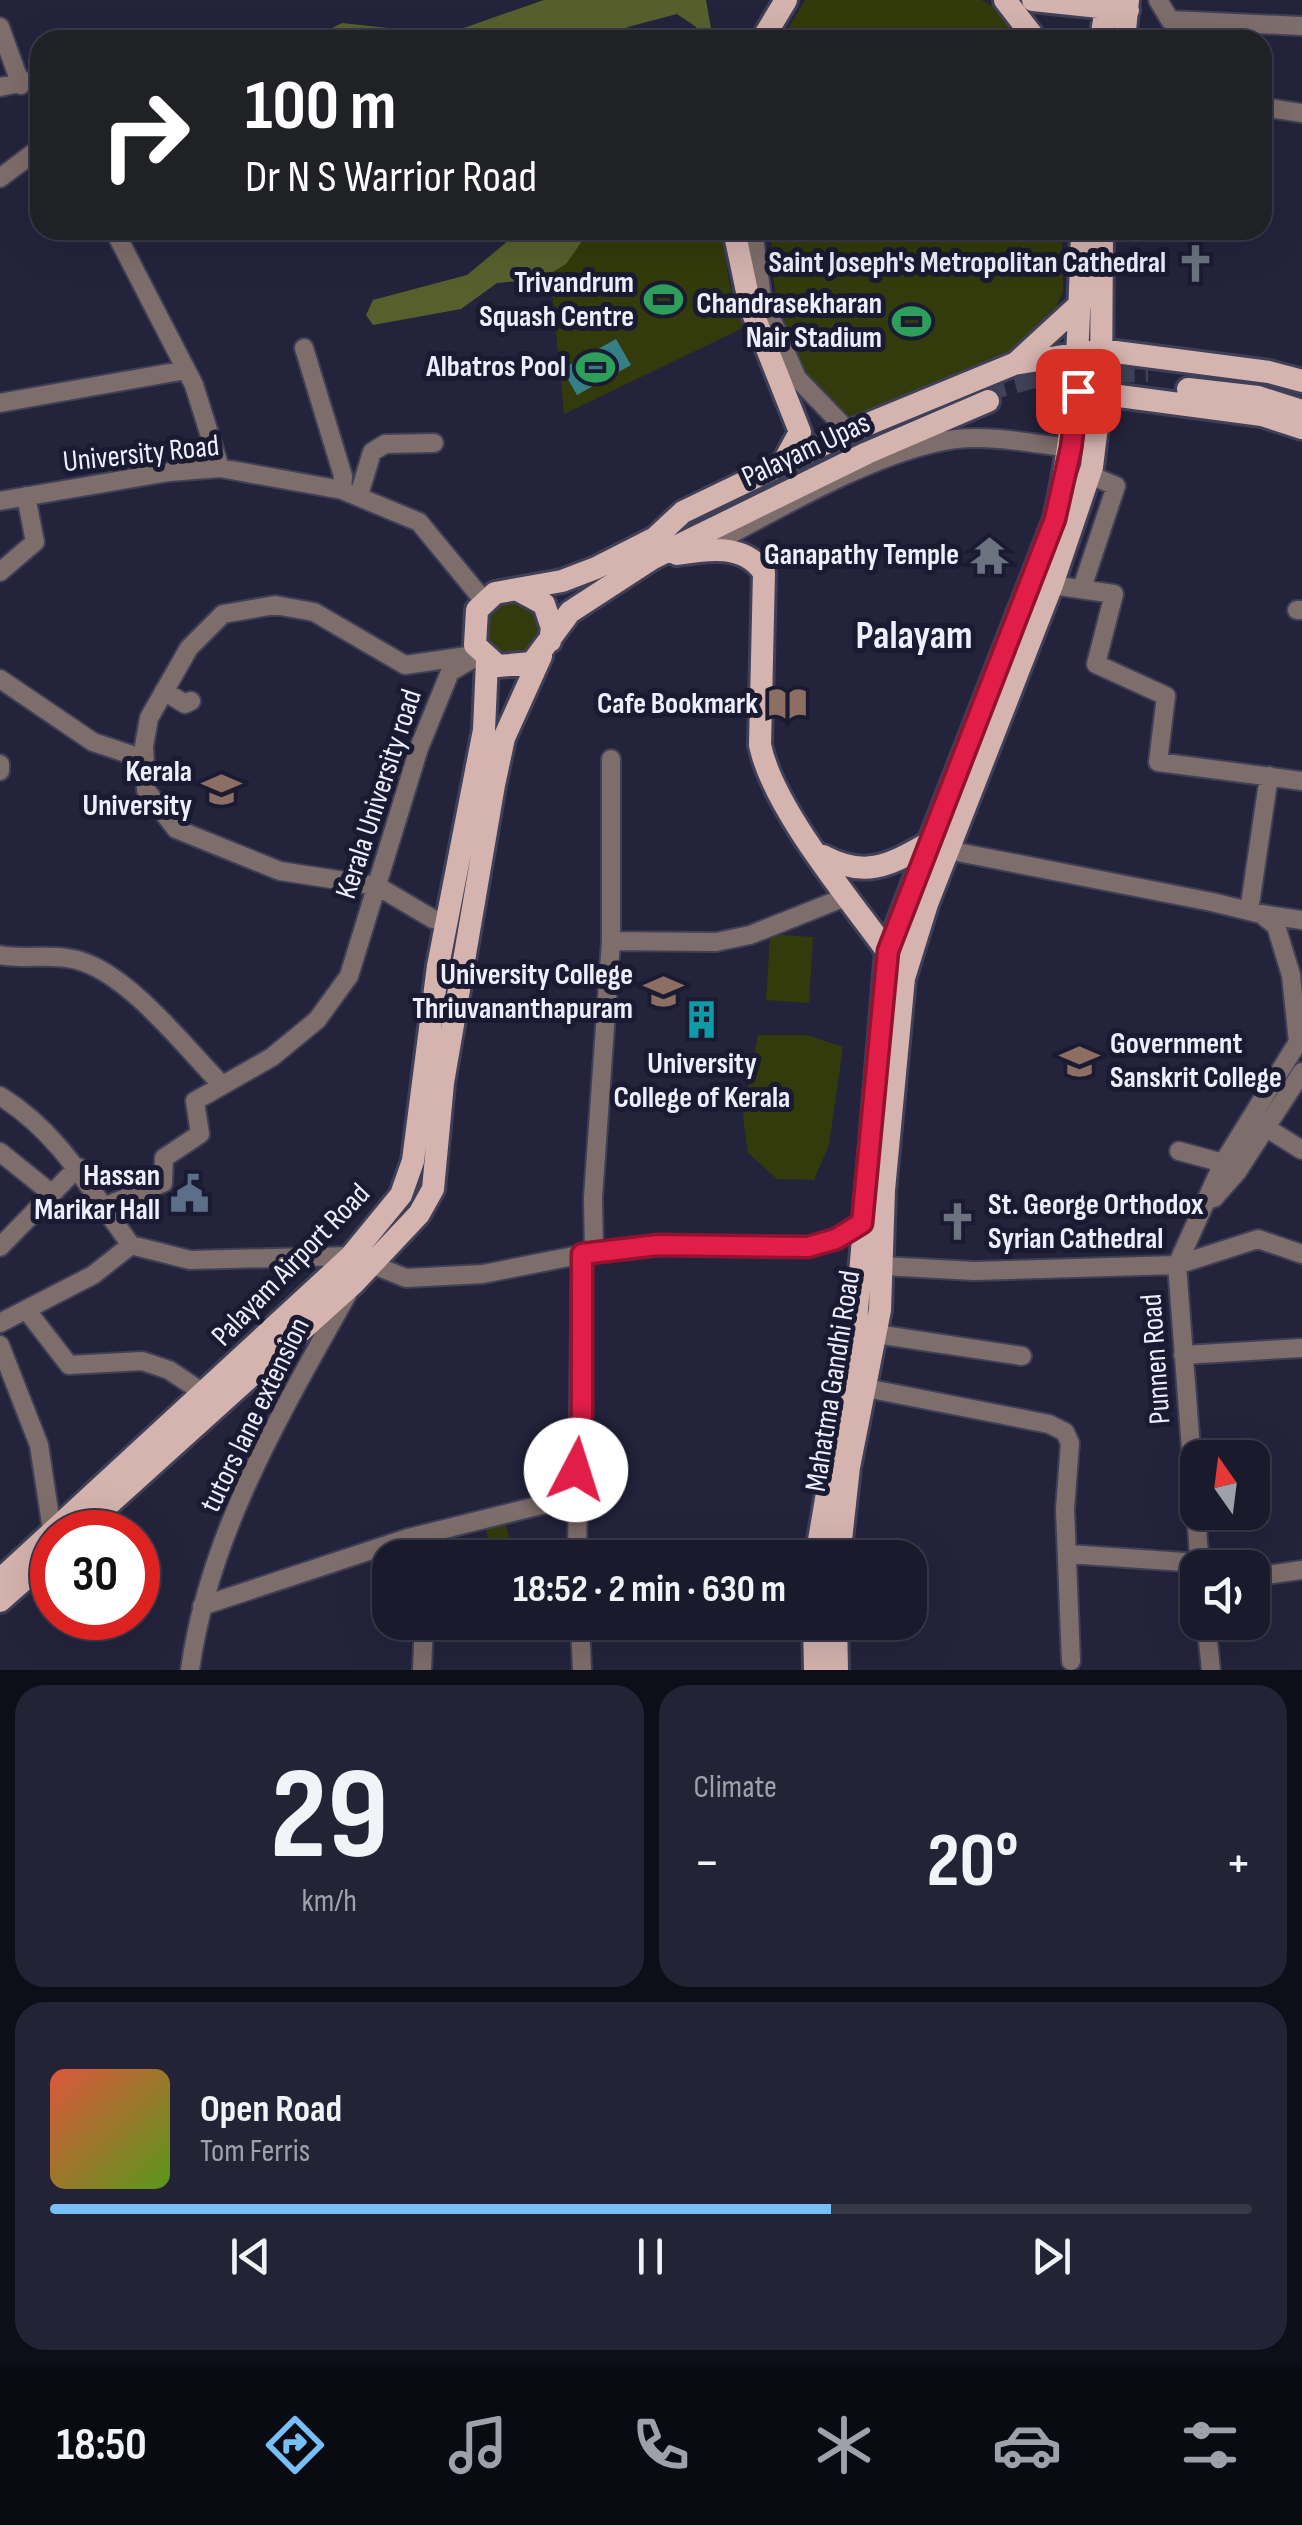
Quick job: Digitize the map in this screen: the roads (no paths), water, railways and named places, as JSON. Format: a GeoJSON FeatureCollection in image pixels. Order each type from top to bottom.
{"type":"FeatureCollection","features":[{"type":"Feature","properties":{"kind":"main road"},"geometry":{"type":"LineString","coordinates":[[768,30],[786,0]]}},
{"type":"Feature","properties":{"kind":"main road"},"geometry":{"type":"LineString","coordinates":[[1005,0],[1028,30]]}},
{"type":"Feature","properties":{"kind":"main road"},"geometry":{"type":"LineString","coordinates":[[1033,0],[1118,4]]}},
{"type":"Feature","properties":{"kind":"main road"},"geometry":{"type":"LineString","coordinates":[[1106,30],[1118,4]]}},
{"type":"Feature","properties":{"kind":"main road"},"geometry":{"type":"LineString","coordinates":[[1118,4],[1122,30]]}},
{"type":"Feature","properties":{"kind":"main road"},"geometry":{"type":"LineString","coordinates":[[736,240],[750,306],[800,432],[784,463]]}},
{"type":"Feature","properties":{"kind":"main road","name":"Mahatma Gandhi Road"},"geometry":{"type":"LineString","coordinates":[[1082,240],[1080,304],[1089,350]]}},
{"type":"Feature","properties":{"kind":"main road","name":"Mahatma Gandhi Road"},"geometry":{"type":"LineString","coordinates":[[819,1540],[856,1322],[888,951],[1052,585],[1090,475],[1089,350],[1101,240]]}},
{"type":"Feature","properties":{"kind":"main road"},"geometry":{"type":"LineString","coordinates":[[1014,364],[1080,304]]}},
{"type":"Feature","properties":{"kind":"main road"},"geometry":{"type":"LineString","coordinates":[[654,548],[683,512],[849,432],[1014,364],[1089,350],[1269,372],[1302,381]]}},
{"type":"Feature","properties":{"kind":"main road"},"geometry":{"type":"LineString","coordinates":[[1302,397],[1262,386],[1147,377],[1258,397],[1302,411]]}},
{"type":"Feature","properties":{"kind":"main road"},"geometry":{"type":"LineString","coordinates":[[1089,392],[1258,414],[1302,428]]}},
{"type":"Feature","properties":{"kind":"main road","name":"Mahatma Gandhi Road"},"geometry":{"type":"LineString","coordinates":[[842,1540],[876,1334],[883,1266],[884,1190],[904,978],[936,847],[1055,519],[1089,392]]}},
{"type":"Feature","properties":{"kind":"main road","name":"Palayam Upas"},"geometry":{"type":"LineString","coordinates":[[654,548],[985,396]]}},
{"type":"Feature","properties":{"kind":"main road"},"geometry":{"type":"LineString","coordinates":[[520,591],[544,604],[552,628],[546,648],[521,668],[484,657],[473,622],[484,601],[495,593],[520,591],[654,548],[734,552],[758,565],[764,574],[762,755],[790,817],[888,951]]}},
{"type":"Feature","properties":{"kind":"main road","name":"Palayam Airport Road"},"geometry":{"type":"LineString","coordinates":[[74,1510],[360,1259],[406,1228],[434,1189],[443,1082],[504,738],[546,648],[563,621],[589,596],[654,548]]}},
{"type":"Feature","properties":{"kind":"main road","name":"Palayam Airport Road"},"geometry":{"type":"LineString","coordinates":[[102,1510],[354,1283],[360,1259],[402,1195],[412,1161],[446,921],[484,730],[484,657]]}},
{"type":"Feature","properties":{"kind":"main road"},"geometry":{"type":"LineString","coordinates":[[820,855],[850,868],[869,870],[936,847]]}},
{"type":"Feature","properties":{"kind":"main road","name":"Palayam Airport Road"},"geometry":{"type":"LineString","coordinates":[[0,1580],[30,1551]]}},
{"type":"Feature","properties":{"kind":"main road"},"geometry":{"type":"LineString","coordinates":[[0,1601],[30,1574]]}},
{"type":"Feature","properties":{"kind":"main road"},"geometry":{"type":"LineString","coordinates":[[814,1640],[815,1670]]}},
{"type":"Feature","properties":{"kind":"main road"},"geometry":{"type":"LineString","coordinates":[[837,1640],[838,1670]]}},
{"type":"Feature","properties":{"kind":"street"},"geometry":{"type":"LineString","coordinates":[[1158,0],[1170,20],[1302,26]]}},
{"type":"Feature","properties":{"kind":"street"},"geometry":{"type":"LineString","coordinates":[[0,27],[21,84]]}},
{"type":"Feature","properties":{"kind":"street"},"geometry":{"type":"LineString","coordinates":[[0,87],[30,82]]}},
{"type":"Feature","properties":{"kind":"street"},"geometry":{"type":"LineString","coordinates":[[1272,108],[1302,113]]}},
{"type":"Feature","properties":{"kind":"street"},"geometry":{"type":"LineString","coordinates":[[0,178],[30,156]]}},
{"type":"Feature","properties":{"kind":"street"},"geometry":{"type":"LineString","coordinates":[[119,240],[186,370],[220,468]]}},
{"type":"Feature","properties":{"kind":"street"},"geometry":{"type":"LineString","coordinates":[[754,240],[762,297],[798,378],[849,432]]}},
{"type":"Feature","properties":{"kind":"street"},"geometry":{"type":"LineString","coordinates":[[304,348],[351,492]]}},
{"type":"Feature","properties":{"kind":"street"},"geometry":{"type":"LineString","coordinates":[[0,403],[186,370]]}},
{"type":"Feature","properties":{"kind":"street"},"geometry":{"type":"LineString","coordinates":[[702,550],[878,462],[923,446],[985,438],[1071,448]]}},
{"type":"Feature","properties":{"kind":"street"},"geometry":{"type":"LineString","coordinates":[[351,492],[372,452],[385,444],[434,443]]}},
{"type":"Feature","properties":{"kind":"street","name":"University Road"},"geometry":{"type":"LineString","coordinates":[[0,501],[220,468],[351,492],[419,522],[484,601]]}},
{"type":"Feature","properties":{"kind":"street"},"geometry":{"type":"LineString","coordinates":[[1082,588],[1116,486],[1090,475]]}},
{"type":"Feature","properties":{"kind":"street"},"geometry":{"type":"LineString","coordinates":[[0,572],[35,542],[26,496]]}},
{"type":"Feature","properties":{"kind":"street"},"geometry":{"type":"LineString","coordinates":[[1052,585],[1114,594],[1096,664],[1166,696],[1158,762],[1302,781]]}},
{"type":"Feature","properties":{"kind":"street","name":"Kerala University road"},"geometry":{"type":"LineString","coordinates":[[163,693],[189,648],[222,614],[275,605],[314,612],[404,665],[484,657]]}},
{"type":"Feature","properties":{"kind":"street","name":"Kerala University road"},"geometry":{"type":"LineString","coordinates":[[103,1207],[163,1183],[164,1158],[200,1134],[195,1101],[272,1056],[318,1020],[349,976],[419,748],[450,672],[484,657]]}},
{"type":"Feature","properties":{"kind":"street"},"geometry":{"type":"LineString","coordinates":[[0,680],[93,742],[144,759]]}},
{"type":"Feature","properties":{"kind":"street"},"geometry":{"type":"LineString","coordinates":[[191,702],[185,704],[163,693],[149,718],[144,759],[146,790],[176,830],[280,872],[377,886],[433,919],[446,921]]}},
{"type":"Feature","properties":{"kind":"street"},"geometry":{"type":"LineString","coordinates":[[576,1540],[574,1496],[582,1414],[588,1253],[612,941],[611,759]]}},
{"type":"Feature","properties":{"kind":"street"},"geometry":{"type":"LineString","coordinates":[[1255,913],[1269,776]]}},
{"type":"Feature","properties":{"kind":"street"},"geometry":{"type":"LineString","coordinates":[[936,847],[1302,920]]}},
{"type":"Feature","properties":{"kind":"street"},"geometry":{"type":"LineString","coordinates":[[612,941],[716,942],[750,935],[848,896]]}},
{"type":"Feature","properties":{"kind":"street"},"geometry":{"type":"LineString","coordinates":[[1176,1265],[1223,1163],[1298,1042],[1284,943],[1276,926],[1255,913]]}},
{"type":"Feature","properties":{"kind":"street"},"geometry":{"type":"LineString","coordinates":[[0,956],[73,958],[96,966],[155,1016],[222,1085]]}},
{"type":"Feature","properties":{"kind":"street"},"geometry":{"type":"LineString","coordinates":[[1204,1209],[1237,1172],[1302,1072]]}},
{"type":"Feature","properties":{"kind":"street"},"geometry":{"type":"LineString","coordinates":[[0,1096],[30,1115],[78,1167],[131,1245],[190,1260],[360,1259],[406,1278],[483,1274],[588,1253],[658,1245],[794,1248],[836,1239],[862,1223]]}},
{"type":"Feature","properties":{"kind":"street"},"geometry":{"type":"LineString","coordinates":[[1265,1127],[1302,1150]]}},
{"type":"Feature","properties":{"kind":"street"},"geometry":{"type":"LineString","coordinates":[[1179,1150],[1223,1163]]}},
{"type":"Feature","properties":{"kind":"street"},"geometry":{"type":"LineString","coordinates":[[2,1158],[51,1193]]}},
{"type":"Feature","properties":{"kind":"street"},"geometry":{"type":"LineString","coordinates":[[0,1247],[78,1167]]}},
{"type":"Feature","properties":{"kind":"street"},"geometry":{"type":"LineString","coordinates":[[883,1266],[974,1271],[1176,1265],[1258,1240],[1302,1254]]}},
{"type":"Feature","properties":{"kind":"street"},"geometry":{"type":"LineString","coordinates":[[0,1324],[93,1275],[131,1245]]}},
{"type":"Feature","properties":{"kind":"street","name":"Punnen Road"},"geometry":{"type":"LineString","coordinates":[[1176,1265],[1198,1550]]}},
{"type":"Feature","properties":{"kind":"street","name":"tutors lane extension"},"geometry":{"type":"LineString","coordinates":[[190,1670],[202,1606],[243,1488],[354,1283]]}},
{"type":"Feature","properties":{"kind":"street"},"geometry":{"type":"LineString","coordinates":[[28,1312],[69,1365],[142,1361],[169,1370],[205,1394]]}},
{"type":"Feature","properties":{"kind":"street"},"geometry":{"type":"LineString","coordinates":[[876,1334],[1022,1356]]}},
{"type":"Feature","properties":{"kind":"street"},"geometry":{"type":"LineString","coordinates":[[0,1345],[39,1445],[49,1510]]}},
{"type":"Feature","properties":{"kind":"street"},"geometry":{"type":"LineString","coordinates":[[1183,1355],[1302,1348]]}},
{"type":"Feature","properties":{"kind":"street"},"geometry":{"type":"LineString","coordinates":[[866,1388],[1050,1424],[1065,1432],[1070,1443],[1068,1554],[1072,1662]]}},
{"type":"Feature","properties":{"kind":"street"},"geometry":{"type":"LineString","coordinates":[[435,1540],[574,1496]]}},
{"type":"Feature","properties":{"kind":"street"},"geometry":{"type":"LineString","coordinates":[[1068,1554],[1180,1563]]}},
{"type":"Feature","properties":{"kind":"street"},"geometry":{"type":"LineString","coordinates":[[202,1606],[372,1559]]}},
{"type":"Feature","properties":{"kind":"street"},"geometry":{"type":"LineString","coordinates":[[1270,1574],[1302,1570]]}},
{"type":"Feature","properties":{"kind":"street"},"geometry":{"type":"LineString","coordinates":[[422,1670],[423,1640]]}},
{"type":"Feature","properties":{"kind":"street"},"geometry":{"type":"LineString","coordinates":[[581,1640],[582,1670]]}},
{"type":"Feature","properties":{"kind":"street"},"geometry":{"type":"LineString","coordinates":[[1208,1640],[1211,1670]]}},
{"type":"Feature","properties":{"kind":"tunnel"},"geometry":{"type":"LineString","coordinates":[[983,391],[1049,373],[1148,371]]}},
{"type":"Feature","properties":{"kind":"place","name":"Saint Joseph's Metropolitan Cathedral"},"geometry":{"type":"Point","coordinates":[1196,263]}},
{"type":"Feature","properties":{"kind":"place","name":"Trivandrum Squash Centre"},"geometry":{"type":"Point","coordinates":[664,300]}},
{"type":"Feature","properties":{"kind":"place","name":"Chandrasekharan Nair Stadium"},"geometry":{"type":"Point","coordinates":[912,321]}},
{"type":"Feature","properties":{"kind":"place","name":"Albatros Pool"},"geometry":{"type":"Point","coordinates":[596,367]}},
{"type":"Feature","properties":{"kind":"place","name":"Ganapathy Temple"},"geometry":{"type":"Point","coordinates":[989,555]}},
{"type":"Feature","properties":{"kind":"place","name":"Cafe Bookmark"},"geometry":{"type":"Point","coordinates":[788,704]}},
{"type":"Feature","properties":{"kind":"place","name":"Kerala University"},"geometry":{"type":"Point","coordinates":[222,789]}},
{"type":"Feature","properties":{"kind":"place","name":"University College Thriuvananthapuram"},"geometry":{"type":"Point","coordinates":[663,992]}},
{"type":"Feature","properties":{"kind":"place","name":"University College of Kerala"},"geometry":{"type":"Point","coordinates":[702,1020]}},
{"type":"Feature","properties":{"kind":"place","name":"Government Sanskrit College"},"geometry":{"type":"Point","coordinates":[1080,1061]}},
{"type":"Feature","properties":{"kind":"place","name":"Hassan Marikar Hall"},"geometry":{"type":"Point","coordinates":[190,1193]}},
{"type":"Feature","properties":{"kind":"place","name":"St. George Orthodox Syrian Cathedral"},"geometry":{"type":"Point","coordinates":[958,1222]}},
{"type":"Feature","properties":{"kind":"district","name":"Palayam"},"geometry":{"type":"Point","coordinates":[914,636]}}]}
